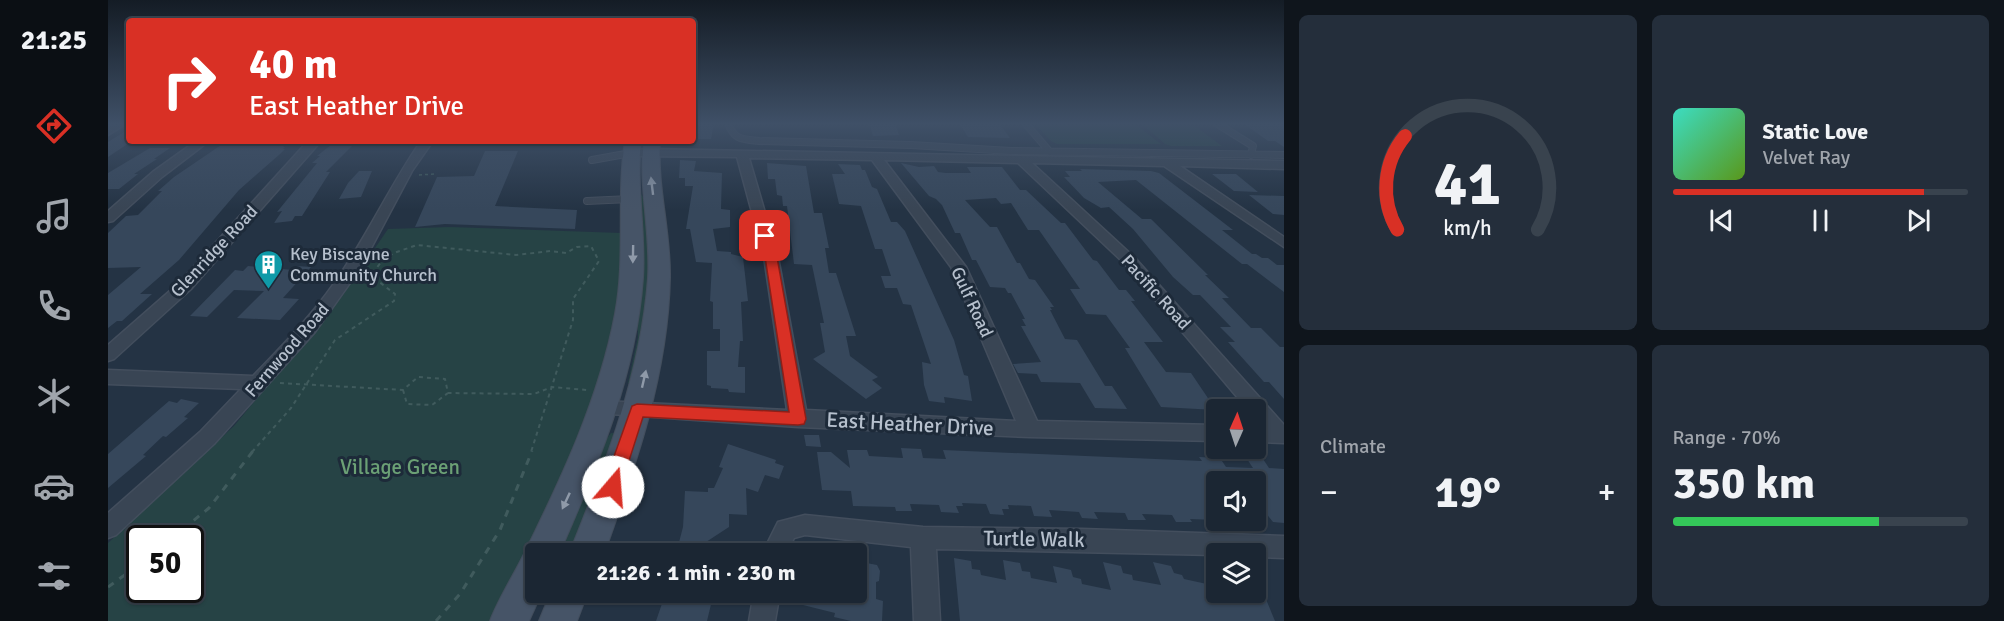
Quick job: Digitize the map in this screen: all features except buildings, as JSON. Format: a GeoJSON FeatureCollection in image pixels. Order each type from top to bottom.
{"type":"FeatureCollection","features":[{"type":"Feature","properties":{"kind":"main road"},"geometry":{"type":"LineString","coordinates":[[547,543],[576,480],[606,399],[627,315],[633,251],[630,199],[636,152]]}},
{"type":"Feature","properties":{"kind":"main road"},"geometry":{"type":"LineString","coordinates":[[590,543],[613,487],[637,410],[649,360],[659,277],[659,251],[651,176],[640,152]]}},
{"type":"Feature","properties":{"kind":"main road"},"geometry":{"type":"LineString","coordinates":[[509,621],[525,588]]}},
{"type":"Feature","properties":{"kind":"main road"},"geometry":{"type":"LineString","coordinates":[[558,621],[565,603]]}},
{"type":"Feature","properties":{"kind":"street"},"geometry":{"type":"LineString","coordinates":[[108,218],[158,174],[188,152]]}},
{"type":"Feature","properties":{"kind":"street","name":"Glenridge Road"},"geometry":{"type":"LineString","coordinates":[[108,355],[184,286],[303,152]]}},
{"type":"Feature","properties":{"kind":"street","name":"Fernwood Road"},"geometry":{"type":"LineString","coordinates":[[108,528],[270,383],[352,269],[406,171],[419,152]]}},
{"type":"Feature","properties":{"kind":"street"},"geometry":{"type":"LineString","coordinates":[[715,152],[1284,165]]}},
{"type":"Feature","properties":{"kind":"street"},"geometry":{"type":"LineString","coordinates":[[742,154],[771,257],[798,419]]}},
{"type":"Feature","properties":{"kind":"street","name":"Gulf Road"},"geometry":{"type":"LineString","coordinates":[[875,156],[958,267],[1030,429]]}},
{"type":"Feature","properties":{"kind":"street","name":"Pacific Road"},"geometry":{"type":"LineString","coordinates":[[1020,159],[1130,261],[1282,435]]}},
{"type":"Feature","properties":{"kind":"street"},"geometry":{"type":"LineString","coordinates":[[1166,162],[1284,243]]}},
{"type":"Feature","properties":{"kind":"street"},"geometry":{"type":"LineString","coordinates":[[108,377],[270,383]]}},
{"type":"Feature","properties":{"kind":"street","name":"East Heather Drive"},"geometry":{"type":"LineString","coordinates":[[606,399],[637,410],[1030,429],[1206,433]]}},
{"type":"Feature","properties":{"kind":"street"},"geometry":{"type":"LineString","coordinates":[[1266,434],[1282,435]]}},
{"type":"Feature","properties":{"kind":"street","name":"Turtle Walk"},"geometry":{"type":"LineString","coordinates":[[779,543],[786,528],[805,525],[923,538],[1082,540],[1284,547]]}},
{"type":"Feature","properties":{"kind":"street"},"geometry":{"type":"LineString","coordinates":[[923,538],[927,621]]}},
{"type":"Feature","properties":{"kind":"street"},"geometry":{"type":"LineString","coordinates":[[762,621],[765,603]]}},
{"type":"Feature","properties":{"kind":"lane"},"geometry":{"type":"LineString","coordinates":[[592,160],[618,152]]}},
{"type":"Feature","properties":{"kind":"lane"},"geometry":{"type":"LineString","coordinates":[[1050,152],[1284,155]]}},
{"type":"Feature","properties":{"kind":"lane"},"geometry":{"type":"LineString","coordinates":[[587,201],[630,199]]}},
{"type":"Feature","properties":{"kind":"path"},"geometry":{"type":"LineString","coordinates":[[188,525],[209,508],[254,450],[291,408],[335,340],[394,301],[395,294],[382,286],[373,274],[382,261],[394,253],[417,245],[516,255],[551,251],[566,253],[577,247],[591,246],[599,261],[573,299],[573,320],[534,445],[500,530],[460,594],[436,621]]}},
{"type":"Feature","properties":{"kind":"path"},"geometry":{"type":"LineString","coordinates":[[270,383],[308,383],[403,390],[418,377],[445,379],[448,393]]}},
{"type":"Feature","properties":{"kind":"path"},"geometry":{"type":"LineString","coordinates":[[403,390],[407,404],[432,405],[448,393],[534,394],[552,387],[606,399]]}},
{"type":"Feature","properties":{"kind":"path"},"geometry":{"type":"LineString","coordinates":[[108,587],[126,574]]}},
{"type":"Feature","properties":{"kind":"green space"},"geometry":{"type":"Polygon","coordinates":[[[639,190],[647,205],[650,286],[634,383],[628,383],[638,337],[639,190]]]}},
{"type":"Feature","properties":{"kind":"green space","name":"Village Green"},"geometry":{"type":"Polygon","coordinates":[[[450,227],[621,233],[621,271],[616,311],[597,386],[551,506],[531,543],[525,543],[525,555],[490,621],[108,621],[108,543],[126,526],[126,603],[204,603],[204,525],[127,525],[234,426],[343,295],[388,229],[450,227]]]}},
{"type":"Feature","properties":{"kind":"green space"},"geometry":{"type":"Polygon","coordinates":[[[611,433],[619,434],[577,543],[560,543],[602,445],[611,433]]]}},
{"type":"Feature","properties":{"kind":"place","name":"Key Biscayne Community Church"},"geometry":{"type":"Point","coordinates":[269,290]}},
{"type":"Feature","properties":{"kind":"route"},"geometry":{"type":"LineString","coordinates":[[613,487],[637,410],[798,419],[771,257],[765,236]]}}]}
